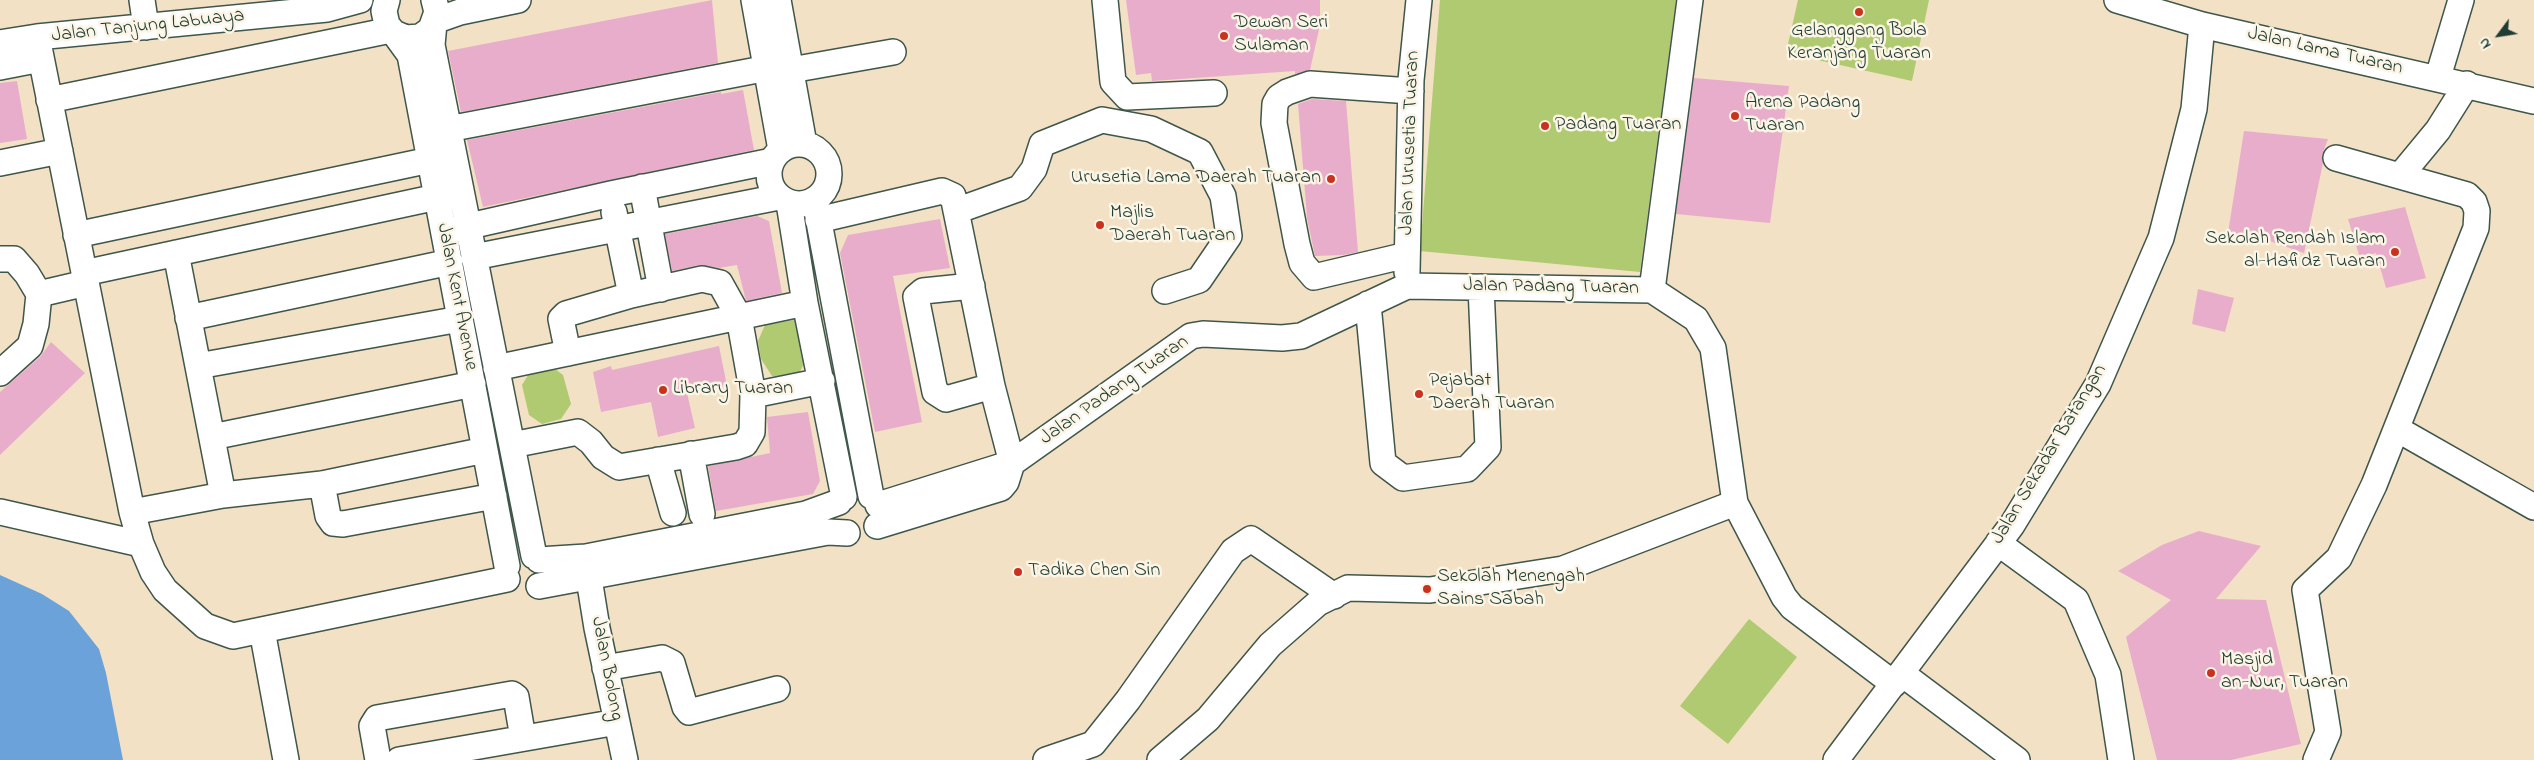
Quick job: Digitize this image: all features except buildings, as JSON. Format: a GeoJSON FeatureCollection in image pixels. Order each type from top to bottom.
{"type":"FeatureCollection","features":[{"type":"Feature","properties":{"kind":"street"},"geometry":{"type":"LineString","coordinates":[[142,0],[146,27]]}},
{"type":"Feature","properties":{"kind":"street"},"geometry":{"type":"LineString","coordinates":[[327,9],[360,0]]}},
{"type":"Feature","properties":{"kind":"street"},"geometry":{"type":"LineString","coordinates":[[327,9],[364,14],[389,21],[400,36],[413,38],[426,33],[434,12],[460,12],[518,0]]}},
{"type":"Feature","properties":{"kind":"street"},"geometry":{"type":"LineString","coordinates":[[754,0],[779,69]]}},
{"type":"Feature","properties":{"kind":"street"},"geometry":{"type":"LineString","coordinates":[[778,0],[779,69],[786,152],[770,180],[784,200],[822,381],[842,499],[836,509],[838,523],[847,533]]}},
{"type":"Feature","properties":{"kind":"street"},"geometry":{"type":"LineString","coordinates":[[1105,0],[1113,82],[1127,97],[1214,93]]}},
{"type":"Feature","properties":{"kind":"street","name":"Jalan Urusetia Tuaran"},"geometry":{"type":"LineString","coordinates":[[1407,286],[1411,91],[1419,0]]}},
{"type":"Feature","properties":{"kind":"street"},"geometry":{"type":"LineString","coordinates":[[1652,290],[1690,0]]}},
{"type":"Feature","properties":{"kind":"street","name":"Jalan Lama Tuaran"},"geometry":{"type":"LineString","coordinates":[[2117,0],[2202,25],[2438,77],[2534,101]]}},
{"type":"Feature","properties":{"kind":"street"},"geometry":{"type":"LineString","coordinates":[[2438,77],[2462,0]]}},
{"type":"Feature","properties":{"kind":"street","name":"Jalan Tanjung Labuaya"},"geometry":{"type":"LineString","coordinates":[[0,43],[39,48],[146,27],[327,9]]}},
{"type":"Feature","properties":{"kind":"street","name":"Jalan Kent Avenue"},"geometry":{"type":"LineString","coordinates":[[434,12],[432,51],[536,558]]}},
{"type":"Feature","properties":{"kind":"street"},"geometry":{"type":"LineString","coordinates":[[49,100],[389,21]]}},
{"type":"Feature","properties":{"kind":"street","name":"Jalan Kent Avenue"},"geometry":{"type":"LineString","coordinates":[[389,21],[410,55],[507,573]]}},
{"type":"Feature","properties":{"kind":"street","name":"Jalan Sekadar Batangan"},"geometry":{"type":"LineString","coordinates":[[1836,760],[2012,525],[2098,384],[2161,238],[2194,109],[2202,25]]}},
{"type":"Feature","properties":{"kind":"street"},"geometry":{"type":"LineString","coordinates":[[0,67],[39,48],[132,512],[141,544],[153,572],[166,590],[206,626],[233,636],[507,573]]}},
{"type":"Feature","properties":{"kind":"street"},"geometry":{"type":"LineString","coordinates":[[448,129],[779,69],[893,52]]}},
{"type":"Feature","properties":{"kind":"street"},"geometry":{"type":"LineString","coordinates":[[1407,255],[1314,277],[1302,263],[1297,244],[1274,122],[1275,104],[1280,97],[1287,92],[1310,84],[1411,91]]}},
{"type":"Feature","properties":{"kind":"street"},"geometry":{"type":"LineString","coordinates":[[2400,176],[2438,130],[2466,84]]}},
{"type":"Feature","properties":{"kind":"street"},"geometry":{"type":"LineString","coordinates":[[956,211],[1020,188],[1034,169],[1042,144],[1102,120],[1151,129],[1200,152],[1222,196],[1229,236],[1199,280],[1165,291]]}},
{"type":"Feature","properties":{"kind":"street"},"geometry":{"type":"LineString","coordinates":[[444,232],[786,152],[817,149],[828,166],[830,176],[828,186],[816,210],[875,509],[872,531],[860,536],[828,532],[632,569],[588,567],[536,558],[528,554],[515,557],[507,573],[510,585],[520,592],[532,592],[588,567],[806,514],[857,492],[875,509]]}},
{"type":"Feature","properties":{"kind":"street"},"geometry":{"type":"LineString","coordinates":[[0,163],[60,151]]}},
{"type":"Feature","properties":{"kind":"street"},"geometry":{"type":"LineString","coordinates":[[2316,760],[2328,732],[2305,590],[2339,558],[2374,485],[2476,228],[2477,211],[2474,202],[2467,195],[2336,158]]}},
{"type":"Feature","properties":{"kind":"street"},"geometry":{"type":"LineString","coordinates":[[76,235],[430,160]]}},
{"type":"Feature","properties":{"kind":"street"},"geometry":{"type":"LineString","coordinates":[[642,187],[661,288]]}},
{"type":"Feature","properties":{"kind":"street"},"geometry":{"type":"LineString","coordinates":[[474,257],[648,223],[784,200],[816,210],[942,191],[953,196],[992,386],[1012,463]]}},
{"type":"Feature","properties":{"kind":"street"},"geometry":{"type":"LineString","coordinates":[[611,194],[631,295]]}},
{"type":"Feature","properties":{"kind":"street"},"geometry":{"type":"LineString","coordinates":[[39,294],[85,278],[176,253],[437,197]]}},
{"type":"Feature","properties":{"kind":"street"},"geometry":{"type":"LineString","coordinates":[[176,253],[223,496]]}},
{"type":"Feature","properties":{"kind":"street"},"geometry":{"type":"LineString","coordinates":[[0,259],[14,259],[27,274],[39,294],[36,324],[30,346],[0,373]]}},
{"type":"Feature","properties":{"kind":"street"},"geometry":{"type":"LineString","coordinates":[[188,318],[450,262]]}},
{"type":"Feature","properties":{"kind":"street"},"geometry":{"type":"LineString","coordinates":[[512,444],[578,432],[592,442],[603,457],[619,467],[745,444],[752,432],[753,395],[739,317],[720,283],[702,279],[631,295],[566,314],[560,319],[568,353]]}},
{"type":"Feature","properties":{"kind":"street"},"geometry":{"type":"LineString","coordinates":[[972,286],[923,291],[916,297],[935,392],[946,399],[992,386]]}},
{"type":"Feature","properties":{"kind":"street","name":"Jalan Padang Tuaran"},"geometry":{"type":"LineString","coordinates":[[875,509],[1012,463],[1191,336],[1203,334],[1282,338],[1301,336],[1407,286],[1652,290],[1696,319],[1713,348],[1735,503],[1784,597],[1792,607],[2018,760]]}},
{"type":"Feature","properties":{"kind":"street"},"geometry":{"type":"LineString","coordinates":[[1368,304],[1383,463],[1403,478],[1467,469],[1488,448],[1481,288]]}},
{"type":"Feature","properties":{"kind":"street"},"geometry":{"type":"LineString","coordinates":[[496,368],[805,303]]}},
{"type":"Feature","properties":{"kind":"street"},"geometry":{"type":"LineString","coordinates":[[198,366],[460,318]]}},
{"type":"Feature","properties":{"kind":"street"},"geometry":{"type":"LineString","coordinates":[[753,395],[822,381]]}},
{"type":"Feature","properties":{"kind":"street"},"geometry":{"type":"LineString","coordinates":[[212,437],[472,384]]}},
{"type":"Feature","properties":{"kind":"street"},"geometry":{"type":"LineString","coordinates":[[2397,429],[2534,507]]}},
{"type":"Feature","properties":{"kind":"street"},"geometry":{"type":"LineString","coordinates":[[132,512],[223,496],[322,484],[485,450]]}},
{"type":"Feature","properties":{"kind":"street"},"geometry":{"type":"LineString","coordinates":[[691,454],[702,514]]}},
{"type":"Feature","properties":{"kind":"street"},"geometry":{"type":"LineString","coordinates":[[658,460],[673,513]]}},
{"type":"Feature","properties":{"kind":"street"},"geometry":{"type":"LineString","coordinates":[[322,484],[328,516],[333,523],[343,524],[494,496]]}},
{"type":"Feature","properties":{"kind":"street"},"geometry":{"type":"LineString","coordinates":[[1160,760],[1208,719],[1270,645],[1318,603],[1348,588],[1430,590],[1563,569],[1735,503]]}},
{"type":"Feature","properties":{"kind":"street"},"geometry":{"type":"LineString","coordinates":[[0,512],[141,544]]}},
{"type":"Feature","properties":{"kind":"street"},"geometry":{"type":"LineString","coordinates":[[1046,760],[1093,744],[1128,700],[1233,551],[1251,539],[1334,596]]}},
{"type":"Feature","properties":{"kind":"street"},"geometry":{"type":"LineString","coordinates":[[1998,543],[2076,600],[2108,674],[2121,760]]}},
{"type":"Feature","properties":{"kind":"street"},"geometry":{"type":"LineString","coordinates":[[536,558],[544,571],[548,585]]}},
{"type":"Feature","properties":{"kind":"street","name":"Jalan Bolong"},"geometry":{"type":"LineString","coordinates":[[588,567],[601,647],[625,760]]}},
{"type":"Feature","properties":{"kind":"street"},"geometry":{"type":"LineString","coordinates":[[601,647],[606,600],[613,582],[632,569]]}},
{"type":"Feature","properties":{"kind":"street"},"geometry":{"type":"LineString","coordinates":[[548,585],[574,589],[587,603],[601,647]]}},
{"type":"Feature","properties":{"kind":"street"},"geometry":{"type":"LineString","coordinates":[[262,630],[286,760]]}},
{"type":"Feature","properties":{"kind":"street"},"geometry":{"type":"LineString","coordinates":[[601,647],[662,658],[672,663],[685,707],[689,712],[777,689]]}},
{"type":"Feature","properties":{"kind":"street"},"geometry":{"type":"LineString","coordinates":[[378,760],[372,726],[377,718],[512,694],[516,696],[523,738]]}},
{"type":"Feature","properties":{"kind":"street"},"geometry":{"type":"LineString","coordinates":[[399,760],[617,722]]}},
{"type":"Feature","properties":{"kind":"green space","name":"Padang Tuaran"},"geometry":{"type":"Polygon","coordinates":[[[1440,0],[1676,0],[1640,272],[1420,251],[1440,0]]]}},
{"type":"Feature","properties":{"kind":"green space"},"geometry":{"type":"Polygon","coordinates":[[[1798,0],[1929,0],[1912,81],[1786,53],[1798,0]]]}},
{"type":"Feature","properties":{"kind":"green space"},"geometry":{"type":"Polygon","coordinates":[[[794,320],[802,329],[807,357],[799,374],[781,378],[772,376],[761,359],[758,341],[765,325],[794,320]]]}},
{"type":"Feature","properties":{"kind":"green space"},"geometry":{"type":"Polygon","coordinates":[[[551,366],[563,375],[571,404],[561,419],[542,424],[529,415],[522,385],[530,372],[551,366]]]}},
{"type":"Feature","properties":{"kind":"green space"},"geometry":{"type":"Polygon","coordinates":[[[1749,619],[1797,657],[1728,744],[1680,706],[1749,619]]]}},
{"type":"Feature","properties":{"kind":"water"},"geometry":{"type":"Polygon","coordinates":[[[0,575],[42,594],[69,611],[99,649],[106,673],[123,760],[0,760],[0,575]]]}},
{"type":"Feature","properties":{"kind":"place","name":"Gelanggang Bola Keranjang Tuaran"},"geometry":{"type":"Point","coordinates":[1859,12]}},
{"type":"Feature","properties":{"kind":"place","name":"Dewan Seri Sulaman"},"geometry":{"type":"Point","coordinates":[1224,36]}},
{"type":"Feature","properties":{"kind":"place","name":"Arena Padang Tuaran"},"geometry":{"type":"Point","coordinates":[1735,116]}},
{"type":"Feature","properties":{"kind":"place","name":"Padang Tuaran"},"geometry":{"type":"Point","coordinates":[1545,126]}},
{"type":"Feature","properties":{"kind":"place","name":"Urusetia Lama Daerah Tuaran"},"geometry":{"type":"Point","coordinates":[1331,179]}},
{"type":"Feature","properties":{"kind":"place","name":"Majlis Daerah Tuaran"},"geometry":{"type":"Point","coordinates":[1100,225]}},
{"type":"Feature","properties":{"kind":"place","name":"Sekolah Rendah Islam al-Hafidz Tuaran"},"geometry":{"type":"Point","coordinates":[2395,252]}},
{"type":"Feature","properties":{"kind":"place","name":"Library Tuaran"},"geometry":{"type":"Point","coordinates":[663,390]}},
{"type":"Feature","properties":{"kind":"place","name":"Pejabat Daerah Tuaran"},"geometry":{"type":"Point","coordinates":[1419,394]}},
{"type":"Feature","properties":{"kind":"place","name":"Tadika Chen Sin"},"geometry":{"type":"Point","coordinates":[1018,572]}},
{"type":"Feature","properties":{"kind":"place","name":"Sekolah Menengah Sains Sabah"},"geometry":{"type":"Point","coordinates":[1427,589]}},
{"type":"Feature","properties":{"kind":"place","name":"Masjid an-Nur, Tuaran"},"geometry":{"type":"Point","coordinates":[2211,673]}}]}
